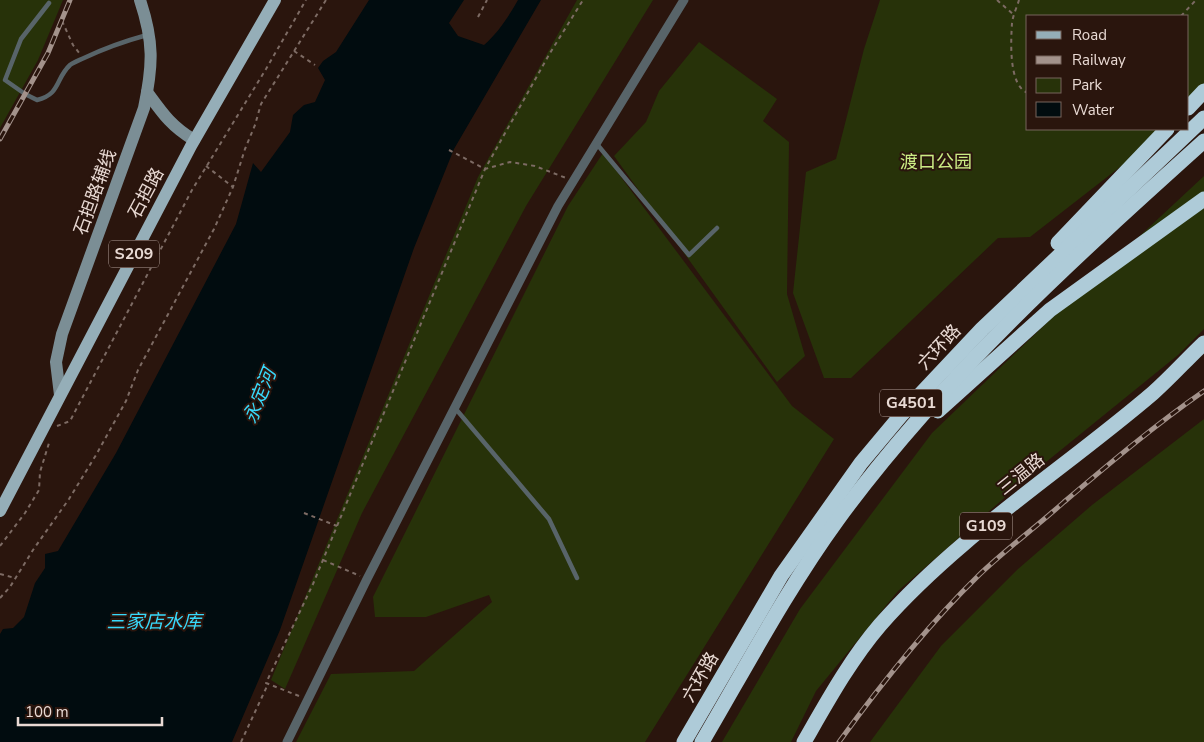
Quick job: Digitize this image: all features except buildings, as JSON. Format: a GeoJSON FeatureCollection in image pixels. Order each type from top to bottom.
{"type":"FeatureCollection","features":[{"type":"Feature","properties":{"kind":"highway"},"geometry":{"type":"LineString","coordinates":[[1189,107],[1204,91]]}},
{"type":"Feature","properties":{"kind":"highway","name":"六环路"},"geometry":{"type":"LineString","coordinates":[[684,742],[781,576],[820,519],[902,414],[982,329],[1204,118]]}},
{"type":"Feature","properties":{"kind":"highway"},"geometry":{"type":"LineString","coordinates":[[982,329],[1076,222],[1166,130]]}},
{"type":"Feature","properties":{"kind":"highway","name":"六环路"},"geometry":{"type":"LineString","coordinates":[[702,742],[804,569],[838,519],[916,421],[991,342],[1138,200],[1204,141]]}},
{"type":"Feature","properties":{"kind":"highway"},"geometry":{"type":"LineString","coordinates":[[880,465],[979,372],[1050,310],[1204,199]]}},
{"type":"Feature","properties":{"kind":"highway","name":"三温路"},"geometry":{"type":"LineString","coordinates":[[804,742],[827,701],[875,633],[933,571],[1003,512],[1153,392],[1204,342]]}},
{"type":"Feature","properties":{"kind":"main road","name":"石担路辅线"},"geometry":{"type":"LineString","coordinates":[[60,395],[56,362],[62,334],[144,108],[151,76],[151,43],[140,0]]}},
{"type":"Feature","properties":{"kind":"main road","name":"石担路"},"geometry":{"type":"LineString","coordinates":[[0,511],[52,423],[60,395],[194,140],[275,0]]}},
{"type":"Feature","properties":{"kind":"main road"},"geometry":{"type":"LineString","coordinates":[[147,92],[167,120],[194,140]]}},
{"type":"Feature","properties":{"kind":"street"},"geometry":{"type":"LineString","coordinates":[[287,742],[367,579],[558,206],[684,0]]}},
{"type":"Feature","properties":{"kind":"lane"},"geometry":{"type":"LineString","coordinates":[[49,3],[21,39],[5,80],[25,94],[38,100],[48,98],[53,94],[57,84],[71,64],[125,40],[149,34]]}},
{"type":"Feature","properties":{"kind":"lane"},"geometry":{"type":"LineString","coordinates":[[596,144],[689,255],[717,228]]}},
{"type":"Feature","properties":{"kind":"lane"},"geometry":{"type":"LineString","coordinates":[[455,408],[549,519],[577,578]]}},
{"type":"Feature","properties":{"kind":"path"},"geometry":{"type":"LineString","coordinates":[[53,433],[52,423],[70,421],[78,408],[121,322],[192,190],[266,70],[306,0]]}},
{"type":"Feature","properties":{"kind":"path"},"geometry":{"type":"LineString","coordinates":[[0,598],[16,578],[96,455],[126,401],[138,370],[214,229],[233,187],[244,149],[255,125],[261,104],[326,0]]}},
{"type":"Feature","properties":{"kind":"path"},"geometry":{"type":"LineString","coordinates":[[478,16],[488,0]]}},
{"type":"Feature","properties":{"kind":"path"},"geometry":{"type":"LineString","coordinates":[[240,742],[323,560],[485,170],[550,53],[583,0]]}},
{"type":"Feature","properties":{"kind":"path"},"geometry":{"type":"LineString","coordinates":[[997,0],[1014,15]]}},
{"type":"Feature","properties":{"kind":"path"},"geometry":{"type":"LineString","coordinates":[[1019,0],[1012,21],[1012,65],[1017,83],[1026,92]]}},
{"type":"Feature","properties":{"kind":"path"},"geometry":{"type":"LineString","coordinates":[[1182,15],[1196,0]]}},
{"type":"Feature","properties":{"kind":"path"},"geometry":{"type":"LineString","coordinates":[[62,21],[73,45],[83,58]]}},
{"type":"Feature","properties":{"kind":"path"},"geometry":{"type":"LineString","coordinates":[[294,51],[315,65]]}},
{"type":"Feature","properties":{"kind":"path"},"geometry":{"type":"LineString","coordinates":[[449,150],[485,170],[510,162],[535,166],[572,182]]}},
{"type":"Feature","properties":{"kind":"path"},"geometry":{"type":"LineString","coordinates":[[206,166],[233,187]]}},
{"type":"Feature","properties":{"kind":"path"},"geometry":{"type":"LineString","coordinates":[[0,546],[25,513],[39,490],[40,472],[50,439]]}},
{"type":"Feature","properties":{"kind":"path"},"geometry":{"type":"LineString","coordinates":[[304,513],[337,526]]}},
{"type":"Feature","properties":{"kind":"path"},"geometry":{"type":"LineString","coordinates":[[323,560],[367,579]]}},
{"type":"Feature","properties":{"kind":"path"},"geometry":{"type":"LineString","coordinates":[[0,574],[16,578]]}},
{"type":"Feature","properties":{"kind":"path"},"geometry":{"type":"LineString","coordinates":[[268,684],[308,699]]}},
{"type":"Feature","properties":{"kind":"green space"},"geometry":{"type":"Polygon","coordinates":[[[0,0],[63,0],[38,60],[0,128],[0,0]]]}},
{"type":"Feature","properties":{"kind":"green space"},"geometry":{"type":"Polygon","coordinates":[[[577,0],[653,0],[526,206],[362,513],[285,689],[271,680],[478,177],[577,0]]]}},
{"type":"Feature","properties":{"kind":"green space","name":"渡口公园"},"geometry":{"type":"Polygon","coordinates":[[[880,0],[1204,0],[1204,92],[1189,107],[1189,15],[1026,15],[1026,130],[1165,130],[1030,237],[998,238],[851,378],[824,378],[793,293],[806,172],[836,159],[864,49],[880,0]]]}},
{"type":"Feature","properties":{"kind":"green space"},"geometry":{"type":"Polygon","coordinates":[[[699,42],[777,99],[763,121],[789,142],[787,294],[805,356],[777,382],[614,156],[646,122],[659,91],[699,42]]]}},
{"type":"Feature","properties":{"kind":"green space"},"geometry":{"type":"Polygon","coordinates":[[[603,153],[792,406],[834,439],[645,742],[296,742],[331,674],[414,671],[492,602],[489,595],[426,617],[375,617],[373,597],[568,206],[603,153]]]}},
{"type":"Feature","properties":{"kind":"green space"},"geometry":{"type":"Polygon","coordinates":[[[1204,176],[1204,329],[1178,355],[1035,471],[898,591],[816,691],[791,742],[722,742],[800,609],[932,433],[1204,176]]]}},
{"type":"Feature","properties":{"kind":"green space"},"geometry":{"type":"Polygon","coordinates":[[[1204,419],[1204,742],[870,742],[941,646],[1018,569],[1092,505],[1204,419]]]}},
{"type":"Feature","properties":{"kind":"water","name":"三家店水库"},"geometry":{"type":"Polygon","coordinates":[[[369,0],[464,0],[449,23],[458,36],[484,45],[503,24],[518,0],[541,0],[454,149],[414,248],[280,630],[232,742],[0,742],[0,634],[3,629],[13,628],[24,617],[35,583],[45,568],[45,554],[58,551],[116,453],[236,224],[253,163],[261,172],[290,132],[293,115],[304,105],[315,102],[325,80],[318,68],[323,61],[336,52],[369,0]]]}},
{"type":"Feature","properties":{"kind":"railway"},"geometry":{"type":"LineString","coordinates":[[0,139],[48,53],[70,0]]}},
{"type":"Feature","properties":{"kind":"railway"},"geometry":{"type":"LineString","coordinates":[[839,742],[905,656],[978,576],[1116,459],[1204,391]]}},
{"type":"Feature","properties":{"kind":"water label","name":"永定河"},"geometry":{"type":"Point","coordinates":[260,396]}}]}
